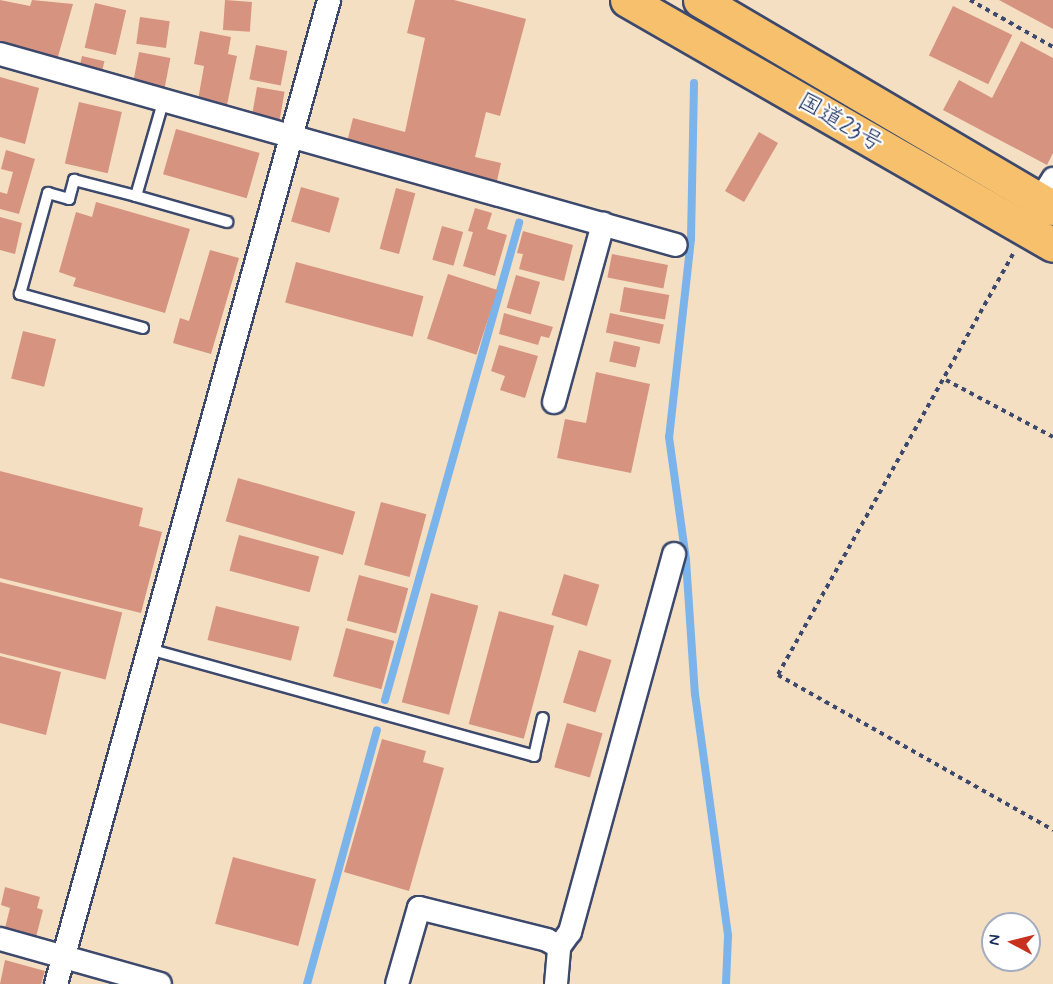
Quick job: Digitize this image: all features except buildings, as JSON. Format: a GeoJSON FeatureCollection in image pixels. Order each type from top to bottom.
{"type":"FeatureCollection","features":[{"type":"Feature","properties":{"kind":"highway","name":"国道23号"},"geometry":{"type":"LineString","coordinates":[[627,0],[1040,238]]}},
{"type":"Feature","properties":{"kind":"highway","name":"国道23号"},"geometry":{"type":"LineString","coordinates":[[710,3],[1049,196]]}},
{"type":"Feature","properties":{"kind":"street"},"geometry":{"type":"LineString","coordinates":[[56,984],[329,0]]}},
{"type":"Feature","properties":{"kind":"street"},"geometry":{"type":"LineString","coordinates":[[0,54],[676,245]]}},
{"type":"Feature","properties":{"kind":"street"},"geometry":{"type":"LineString","coordinates":[[554,402],[603,224]]}},
{"type":"Feature","properties":{"kind":"street"},"geometry":{"type":"LineString","coordinates":[[556,984],[559,947],[570,932],[674,554]]}},
{"type":"Feature","properties":{"kind":"street"},"geometry":{"type":"LineString","coordinates":[[397,984],[419,908],[547,940],[559,947]]}},
{"type":"Feature","properties":{"kind":"street"},"geometry":{"type":"LineString","coordinates":[[0,939],[160,984]]}},
{"type":"Feature","properties":{"kind":"lane"},"geometry":{"type":"LineString","coordinates":[[136,196],[164,99]]}},
{"type":"Feature","properties":{"kind":"lane"},"geometry":{"type":"LineString","coordinates":[[143,328],[20,294],[48,193],[69,199],[74,180],[227,222]]}},
{"type":"Feature","properties":{"kind":"lane"},"geometry":{"type":"LineString","coordinates":[[149,649],[534,756],[543,718]]}},
{"type":"Feature","properties":{"kind":"path"},"geometry":{"type":"LineString","coordinates":[[970,0],[1053,46]]}},
{"type":"Feature","properties":{"kind":"path"},"geometry":{"type":"LineString","coordinates":[[1040,238],[946,380],[778,675],[1053,830]]}},
{"type":"Feature","properties":{"kind":"path"},"geometry":{"type":"LineString","coordinates":[[946,380],[1053,438]]}},
{"type":"Feature","properties":{"kind":"waterway"},"geometry":{"type":"LineString","coordinates":[[694,83],[691,239],[669,437],[686,560],[695,694],[728,936],[726,984]]}},
{"type":"Feature","properties":{"kind":"waterway"},"geometry":{"type":"LineString","coordinates":[[385,700],[519,222]]}},
{"type":"Feature","properties":{"kind":"waterway"},"geometry":{"type":"LineString","coordinates":[[307,984],[377,730]]}}]}
